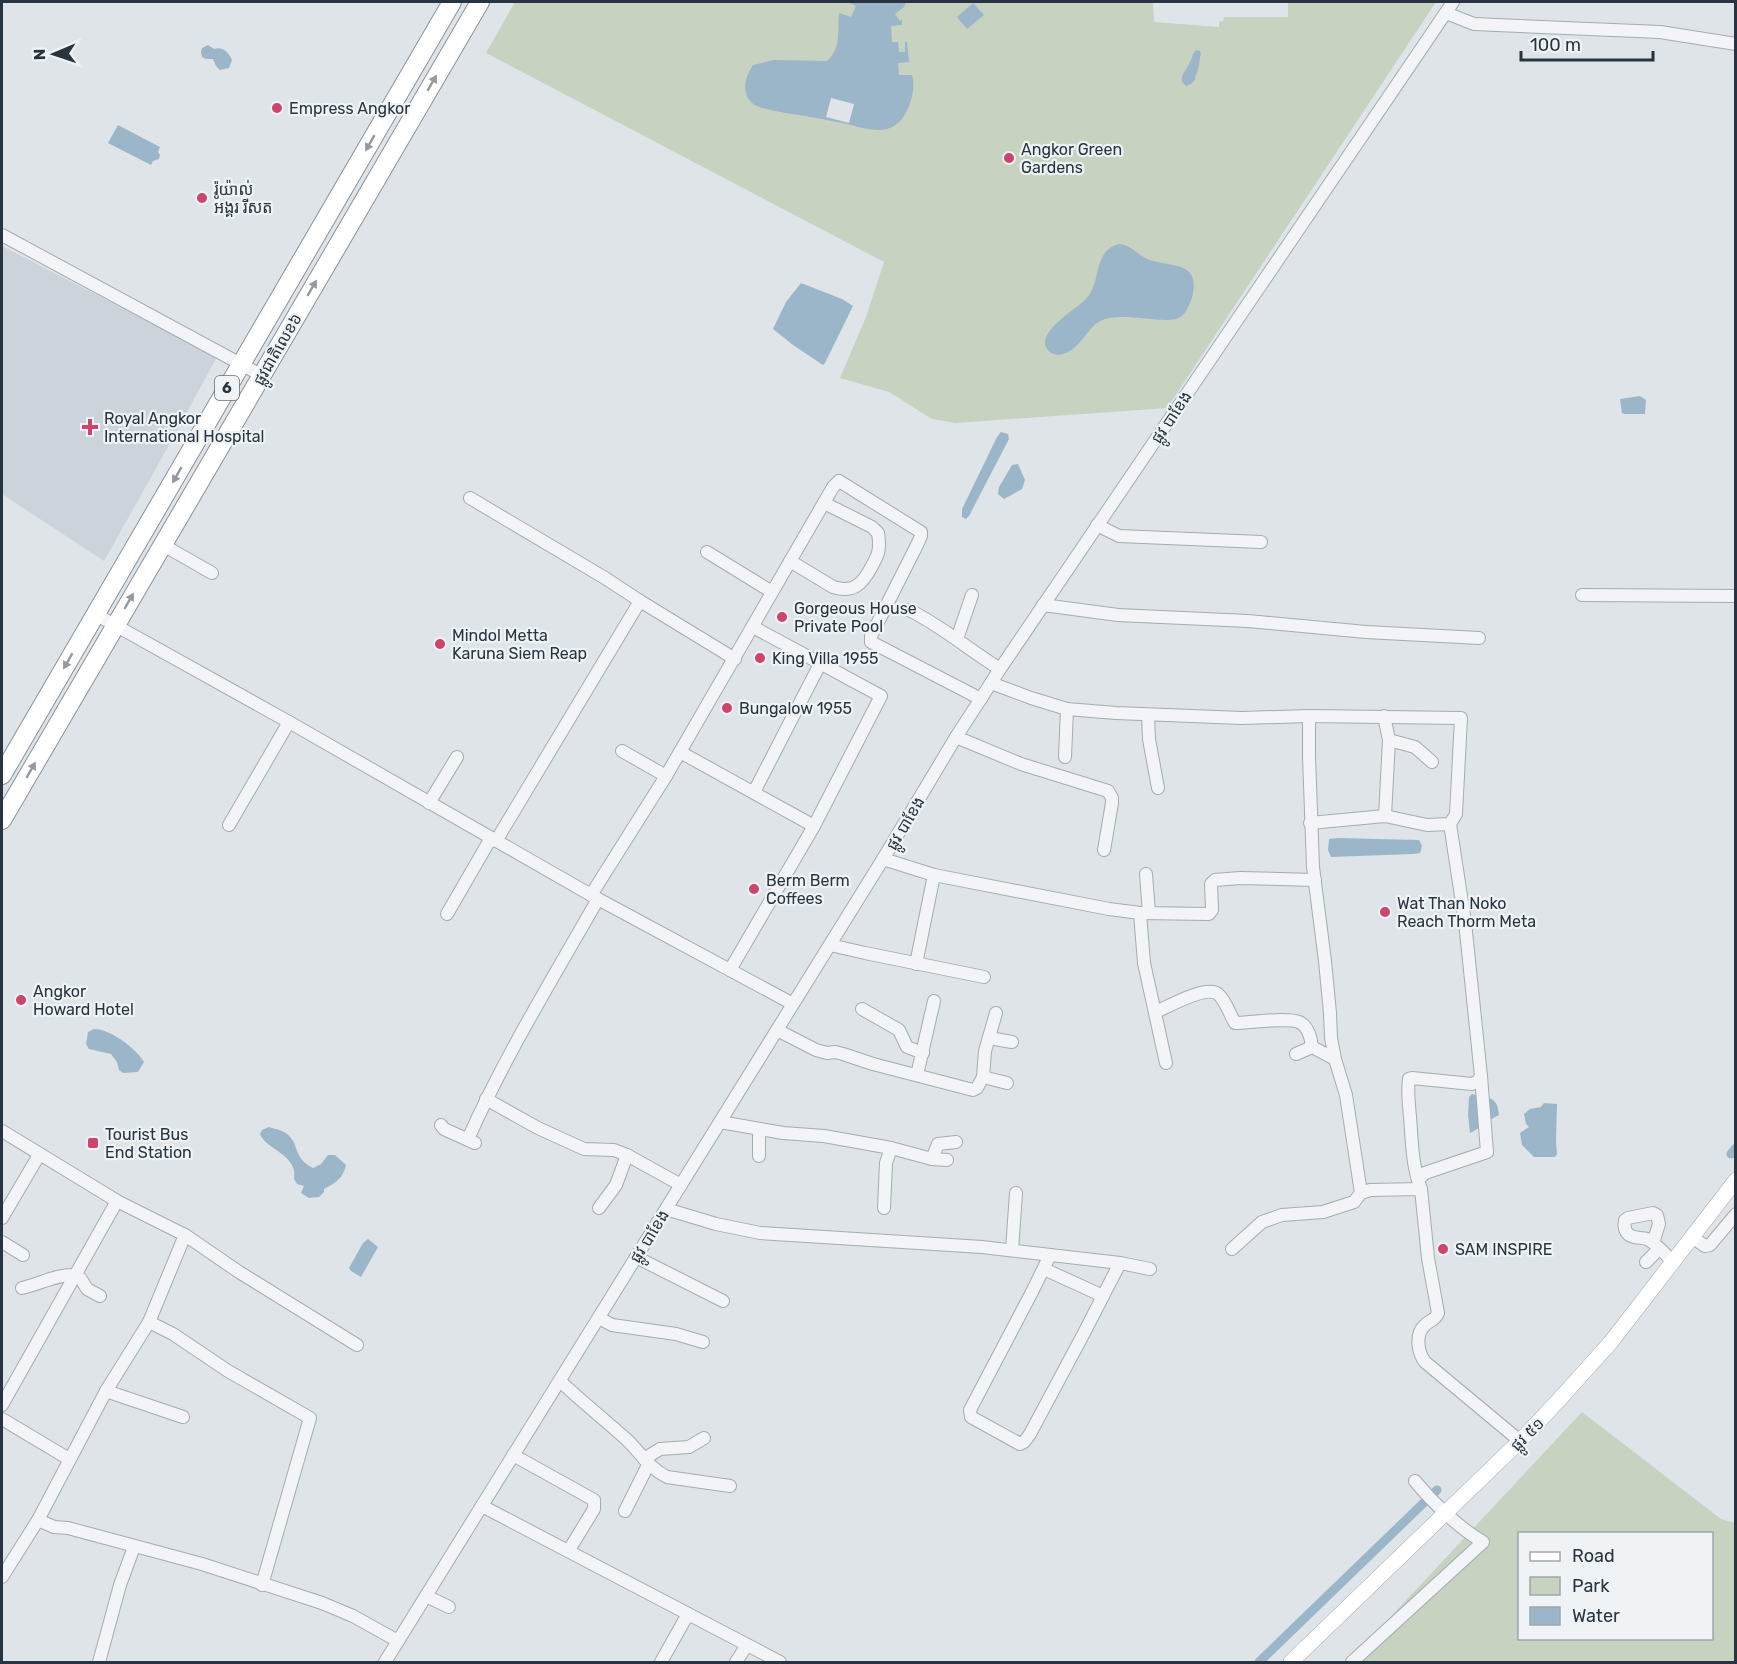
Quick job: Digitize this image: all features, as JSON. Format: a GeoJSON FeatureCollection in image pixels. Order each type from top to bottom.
{"type":"FeatureCollection","features":[{"type":"Feature","properties":{"kind":"highway","name":"ផ្លូវជាតិលេខ៦"},"geometry":{"type":"LineString","coordinates":[[2,775],[452,2]]}},
{"type":"Feature","properties":{"kind":"highway","name":"ផ្លូវជាតិលេខ៦"},"geometry":{"type":"LineString","coordinates":[[2,820],[480,2]]}},
{"type":"Feature","properties":{"kind":"main road","name":"ផ្លូវ ៥១"},"geometry":{"type":"LineString","coordinates":[[1291,1662],[1448,1514],[1557,1402],[1611,1342],[1673,1262],[1699,1241],[1730,1210],[1736,1180]]}},
{"type":"Feature","properties":{"kind":"street","name":"ផ្លូវ បាខែង"},"geometry":{"type":"LineString","coordinates":[[385,1662],[830,945],[956,737],[1097,525],[1453,2]]}},
{"type":"Feature","properties":{"kind":"street"},"geometry":{"type":"LineString","coordinates":[[1446,13],[1474,24],[1660,32],[1736,44]]}},
{"type":"Feature","properties":{"kind":"street"},"geometry":{"type":"LineString","coordinates":[[2,235],[261,375]]}},
{"type":"Feature","properties":{"kind":"street"},"geometry":{"type":"LineString","coordinates":[[441,1125],[444,1129],[472,1141],[486,1099],[595,897],[735,659],[771,592],[833,487],[839,482],[921,532],[871,640],[873,644],[981,699]]}},
{"type":"Feature","properties":{"kind":"street"},"geometry":{"type":"LineString","coordinates":[[470,498],[735,659]]}},
{"type":"Feature","properties":{"kind":"street"},"geometry":{"type":"LineString","coordinates":[[790,561],[840,589],[853,588],[867,576],[879,550],[878,532],[824,503]]}},
{"type":"Feature","properties":{"kind":"street"},"geometry":{"type":"LineString","coordinates":[[1097,525],[1119,536],[1261,542]]}},
{"type":"Feature","properties":{"kind":"street"},"geometry":{"type":"LineString","coordinates":[[163,545],[212,573]]}},
{"type":"Feature","properties":{"kind":"street"},"geometry":{"type":"LineString","coordinates":[[707,552],[771,592]]}},
{"type":"Feature","properties":{"kind":"street"},"geometry":{"type":"LineString","coordinates":[[1582,595],[1735,596],[1736,584]]}},
{"type":"Feature","properties":{"kind":"street"},"geometry":{"type":"LineString","coordinates":[[957,639],[972,595]]}},
{"type":"Feature","properties":{"kind":"street"},"geometry":{"type":"LineString","coordinates":[[447,914],[640,601]]}},
{"type":"Feature","properties":{"kind":"street"},"geometry":{"type":"LineString","coordinates":[[1043,605],[1118,615],[1248,621],[1366,632],[1479,638]]}},
{"type":"Feature","properties":{"kind":"street"},"geometry":{"type":"LineString","coordinates":[[909,610],[942,628],[1000,669]]}},
{"type":"Feature","properties":{"kind":"street"},"geometry":{"type":"LineString","coordinates":[[95,615],[289,722],[595,897],[793,1004]]}},
{"type":"Feature","properties":{"kind":"street"},"geometry":{"type":"LineString","coordinates":[[730,970],[814,826],[881,696],[753,627]]}},
{"type":"Feature","properties":{"kind":"street"},"geometry":{"type":"LineString","coordinates":[[754,792],[820,664]]}},
{"type":"Feature","properties":{"kind":"street"},"geometry":{"type":"LineString","coordinates":[[991,683],[1067,709],[1148,715],[1242,718],[1309,716],[1461,718],[1456,814],[1450,824],[1465,922],[1487,1152],[1425,1173],[1419,1185]]}},
{"type":"Feature","properties":{"kind":"street"},"geometry":{"type":"LineString","coordinates":[[1065,757],[1067,709]]}},
{"type":"Feature","properties":{"kind":"street"},"geometry":{"type":"LineString","coordinates":[[1148,715],[1149,739],[1158,788]]}},
{"type":"Feature","properties":{"kind":"street"},"geometry":{"type":"LineString","coordinates":[[1309,716],[1310,823],[1331,1038],[1346,1095],[1361,1193]]}},
{"type":"Feature","properties":{"kind":"street"},"geometry":{"type":"LineString","coordinates":[[1384,716],[1389,740],[1385,816]]}},
{"type":"Feature","properties":{"kind":"street"},"geometry":{"type":"LineString","coordinates":[[229,825],[289,722]]}},
{"type":"Feature","properties":{"kind":"street"},"geometry":{"type":"LineString","coordinates":[[956,737],[1021,764],[1108,791],[1112,803],[1104,850]]}},
{"type":"Feature","properties":{"kind":"street"},"geometry":{"type":"LineString","coordinates":[[1389,740],[1415,747],[1432,762]]}},
{"type":"Feature","properties":{"kind":"street"},"geometry":{"type":"LineString","coordinates":[[622,751],[666,776]]}},
{"type":"Feature","properties":{"kind":"street"},"geometry":{"type":"LineString","coordinates":[[680,752],[814,826]]}},
{"type":"Feature","properties":{"kind":"street"},"geometry":{"type":"LineString","coordinates":[[429,803],[457,757]]}},
{"type":"Feature","properties":{"kind":"street"},"geometry":{"type":"LineString","coordinates":[[1310,823],[1385,816],[1428,825],[1450,824]]}},
{"type":"Feature","properties":{"kind":"street"},"geometry":{"type":"LineString","coordinates":[[883,859],[934,875],[1109,909],[1145,913],[1209,914],[1212,909],[1211,884],[1215,880],[1240,878],[1315,880]]}},
{"type":"Feature","properties":{"kind":"street"},"geometry":{"type":"LineString","coordinates":[[1146,874],[1144,963],[1166,1063]]}},
{"type":"Feature","properties":{"kind":"street"},"geometry":{"type":"LineString","coordinates":[[916,964],[934,875]]}},
{"type":"Feature","properties":{"kind":"street"},"geometry":{"type":"LineString","coordinates":[[830,945],[984,977]]}},
{"type":"Feature","properties":{"kind":"street"},"geometry":{"type":"LineString","coordinates":[[1156,1012],[1189,997],[1213,992],[1224,1001],[1235,1023],[1288,1020],[1298,1022],[1310,1034],[1312,1047]]}},
{"type":"Feature","properties":{"kind":"street"},"geometry":{"type":"LineString","coordinates":[[918,1075],[934,1001]]}},
{"type":"Feature","properties":{"kind":"street"},"geometry":{"type":"LineString","coordinates":[[862,1009],[899,1030],[907,1047],[923,1053]]}},
{"type":"Feature","properties":{"kind":"street"},"geometry":{"type":"LineString","coordinates":[[777,1030],[816,1050],[843,1053],[873,1064],[973,1090],[977,1088],[983,1077],[988,1038],[996,1013]]}},
{"type":"Feature","properties":{"kind":"street"},"geometry":{"type":"LineString","coordinates":[[988,1038],[1012,1042]]}},
{"type":"Feature","properties":{"kind":"street"},"geometry":{"type":"LineString","coordinates":[[1296,1053],[1312,1047],[1335,1059]]}},
{"type":"Feature","properties":{"kind":"street"},"geometry":{"type":"LineString","coordinates":[[1481,1076],[1472,1084],[1409,1079],[1408,1097],[1413,1151],[1438,1313],[1436,1318],[1423,1327],[1418,1341],[1420,1356],[1425,1362],[1520,1441]]}},
{"type":"Feature","properties":{"kind":"street"},"geometry":{"type":"LineString","coordinates":[[983,1077],[1007,1083]]}},
{"type":"Feature","properties":{"kind":"street"},"geometry":{"type":"LineString","coordinates":[[486,1099],[538,1128],[584,1149],[614,1150],[681,1185]]}},
{"type":"Feature","properties":{"kind":"street"},"geometry":{"type":"LineString","coordinates":[[720,1122],[728,1125],[824,1136],[891,1148],[932,1159],[947,1160]]}},
{"type":"Feature","properties":{"kind":"street"},"geometry":{"type":"LineString","coordinates":[[759,1129],[759,1156]]}},
{"type":"Feature","properties":{"kind":"street"},"geometry":{"type":"LineString","coordinates":[[2,1131],[117,1201],[185,1235],[239,1272],[357,1345]]}},
{"type":"Feature","properties":{"kind":"street"},"geometry":{"type":"LineString","coordinates":[[932,1159],[938,1144],[956,1142]]}},
{"type":"Feature","properties":{"kind":"street"},"geometry":{"type":"LineString","coordinates":[[884,1208],[886,1163],[891,1148]]}},
{"type":"Feature","properties":{"kind":"street"},"geometry":{"type":"LineString","coordinates":[[2,1218],[39,1155]]}},
{"type":"Feature","properties":{"kind":"street"},"geometry":{"type":"LineString","coordinates":[[599,1208],[616,1185],[627,1155]]}},
{"type":"Feature","properties":{"kind":"street"},"geometry":{"type":"LineString","coordinates":[[1232,1249],[1268,1219],[1282,1215],[1323,1212],[1354,1202],[1361,1193],[1370,1190],[1419,1185]]}},
{"type":"Feature","properties":{"kind":"street"},"geometry":{"type":"LineString","coordinates":[[1012,1250],[1016,1193]]}},
{"type":"Feature","properties":{"kind":"street"},"geometry":{"type":"LineString","coordinates":[[2,1405],[117,1201]]}},
{"type":"Feature","properties":{"kind":"street"},"geometry":{"type":"LineString","coordinates":[[666,1209],[716,1224],[760,1233],[954,1244],[1120,1263],[1150,1269]]}},
{"type":"Feature","properties":{"kind":"street"},"geometry":{"type":"LineString","coordinates":[[2,1577],[38,1520],[106,1391],[149,1322],[185,1235]]}},
{"type":"Feature","properties":{"kind":"street"},"geometry":{"type":"LineString","coordinates":[[2,1242],[22,1255]]}},
{"type":"Feature","properties":{"kind":"street"},"geometry":{"type":"LineString","coordinates":[[1646,1262],[1656,1246],[1673,1262]]}},
{"type":"Feature","properties":{"kind":"street"},"geometry":{"type":"LineString","coordinates":[[1050,1255],[970,1410],[971,1417],[1020,1444],[1030,1434],[1120,1263]]}},
{"type":"Feature","properties":{"kind":"street"},"geometry":{"type":"LineString","coordinates":[[636,1257],[723,1301]]}},
{"type":"Feature","properties":{"kind":"street"},"geometry":{"type":"LineString","coordinates":[[1044,1269],[1103,1296]]}},
{"type":"Feature","properties":{"kind":"street"},"geometry":{"type":"LineString","coordinates":[[22,1288],[60,1276],[75,1275],[81,1279],[87,1289],[100,1296]]}},
{"type":"Feature","properties":{"kind":"street"},"geometry":{"type":"LineString","coordinates":[[599,1318],[612,1325],[676,1334],[703,1342]]}},
{"type":"Feature","properties":{"kind":"street"},"geometry":{"type":"LineString","coordinates":[[149,1322],[310,1418],[262,1585]]}},
{"type":"Feature","properties":{"kind":"street"},"geometry":{"type":"LineString","coordinates":[[560,1381],[626,1439],[646,1462],[667,1477],[730,1486]]}},
{"type":"Feature","properties":{"kind":"street"},"geometry":{"type":"LineString","coordinates":[[106,1391],[183,1418]]}},
{"type":"Feature","properties":{"kind":"street"},"geometry":{"type":"LineString","coordinates":[[2,1419],[69,1460]]}},
{"type":"Feature","properties":{"kind":"street"},"geometry":{"type":"LineString","coordinates":[[625,1511],[646,1462],[660,1449],[689,1447],[704,1438]]}},
{"type":"Feature","properties":{"kind":"street"},"geometry":{"type":"LineString","coordinates":[[513,1455],[594,1500],[594,1509],[569,1550]]}},
{"type":"Feature","properties":{"kind":"street"},"geometry":{"type":"LineString","coordinates":[[1352,1662],[1483,1542],[1448,1514],[1415,1481]]}},
{"type":"Feature","properties":{"kind":"street"},"geometry":{"type":"LineString","coordinates":[[482,1506],[780,1662]]}},
{"type":"Feature","properties":{"kind":"street"},"geometry":{"type":"LineString","coordinates":[[38,1520],[54,1527],[72,1529],[202,1564],[338,1609],[398,1641]]}},
{"type":"Feature","properties":{"kind":"street"},"geometry":{"type":"LineString","coordinates":[[99,1662],[120,1584],[134,1547]]}},
{"type":"Feature","properties":{"kind":"street"},"geometry":{"type":"LineString","coordinates":[[426,1596],[449,1607]]}},
{"type":"Feature","properties":{"kind":"street"},"geometry":{"type":"LineString","coordinates":[[660,1662],[688,1614]]}},
{"type":"Feature","properties":{"kind":"street"},"geometry":{"type":"LineString","coordinates":[[736,1662],[747,1645]]}},
{"type":"Feature","properties":{"kind":"shaded area","name":"Royal Angkor International Hospital"},"geometry":{"type":"Polygon","coordinates":[[[2,246],[217,357],[104,561],[2,494],[2,246]]]}},
{"type":"Feature","properties":{"kind":"green space","name":"Angkor Green Gardens"},"geometry":{"type":"Polygon","coordinates":[[[515,2],[1153,2],[1154,22],[1219,27],[1219,22],[1223,21],[1224,17],[1288,17],[1288,2],[1436,2],[1167,408],[956,423],[932,419],[889,392],[840,378],[866,317],[884,262],[486,53],[515,2]]]}},
{"type":"Feature","properties":{"kind":"green space"},"geometry":{"type":"Polygon","coordinates":[[[1582,1412],[1721,1519],[1735,1523],[1735,1662],[1360,1662],[1354,1656],[1582,1412]]]}},
{"type":"Feature","properties":{"kind":"water"},"geometry":{"type":"Polygon","coordinates":[[[848,2],[906,2],[904,7],[895,14],[900,21],[902,19],[902,25],[891,26],[892,42],[898,42],[899,52],[905,52],[905,42],[907,42],[909,62],[898,63],[899,75],[912,75],[913,83],[909,106],[899,123],[885,129],[869,129],[771,110],[752,103],[745,89],[746,79],[753,65],[774,60],[827,61],[832,56],[838,39],[839,13],[851,17],[856,6],[848,2]]]}},
{"type":"Feature","properties":{"kind":"water"},"geometry":{"type":"Polygon","coordinates":[[[973,3],[984,15],[967,29],[957,17],[973,3]]]}},
{"type":"Feature","properties":{"kind":"water"},"geometry":{"type":"Polygon","coordinates":[[[208,45],[214,49],[223,49],[227,53],[232,60],[229,68],[220,70],[213,59],[202,57],[202,48],[208,45]]]}},
{"type":"Feature","properties":{"kind":"water"},"geometry":{"type":"Polygon","coordinates":[[[1196,50],[1201,54],[1199,67],[1195,80],[1186,86],[1182,82],[1182,76],[1196,50]]]}},
{"type":"Feature","properties":{"kind":"water"},"geometry":{"type":"Polygon","coordinates":[[[118,125],[160,147],[159,159],[153,161],[151,165],[108,143],[118,125]]]}},
{"type":"Feature","properties":{"kind":"water"},"geometry":{"type":"Polygon","coordinates":[[[1119,244],[1128,246],[1150,260],[1187,270],[1192,275],[1194,283],[1189,306],[1181,317],[1175,319],[1121,317],[1100,321],[1069,352],[1053,354],[1047,349],[1045,342],[1047,336],[1058,322],[1086,299],[1094,285],[1105,253],[1119,244]]]}},
{"type":"Feature","properties":{"kind":"water"},"geometry":{"type":"Polygon","coordinates":[[[801,283],[842,299],[853,306],[823,365],[773,329],[786,302],[801,283]]]}},
{"type":"Feature","properties":{"kind":"water"},"geometry":{"type":"Polygon","coordinates":[[[1640,396],[1646,400],[1645,414],[1622,413],[1620,399],[1640,396]]]}},
{"type":"Feature","properties":{"kind":"water"},"geometry":{"type":"Polygon","coordinates":[[[1001,432],[1008,434],[1009,439],[966,519],[962,517],[962,509],[1001,432]]]}},
{"type":"Feature","properties":{"kind":"water"},"geometry":{"type":"Polygon","coordinates":[[[1018,464],[1025,480],[1022,489],[1004,499],[998,494],[999,487],[1012,465],[1018,464]]]}},
{"type":"Feature","properties":{"kind":"water"},"geometry":{"type":"Polygon","coordinates":[[[1329,839],[1419,840],[1422,846],[1420,853],[1413,854],[1331,857],[1328,850],[1329,839]]]}},
{"type":"Feature","properties":{"kind":"water"},"geometry":{"type":"Polygon","coordinates":[[[94,1029],[115,1036],[135,1051],[144,1062],[138,1072],[123,1073],[111,1054],[89,1049],[86,1044],[88,1032],[94,1029]]]}},
{"type":"Feature","properties":{"kind":"water"},"geometry":{"type":"Polygon","coordinates":[[[1472,1094],[1494,1101],[1497,1104],[1499,1115],[1470,1133],[1468,1115],[1469,1097],[1472,1094]]]}},
{"type":"Feature","properties":{"kind":"water"},"geometry":{"type":"Polygon","coordinates":[[[1544,1103],[1557,1104],[1557,1154],[1555,1157],[1534,1157],[1522,1145],[1520,1133],[1529,1127],[1524,1114],[1530,1109],[1541,1107],[1544,1103]]]}},
{"type":"Feature","properties":{"kind":"water"},"geometry":{"type":"Polygon","coordinates":[[[269,1127],[287,1134],[294,1142],[302,1159],[313,1168],[321,1164],[328,1155],[335,1155],[346,1165],[341,1177],[324,1189],[319,1197],[309,1198],[301,1193],[304,1186],[297,1184],[294,1179],[292,1164],[268,1144],[260,1134],[262,1130],[269,1127]]]}},
{"type":"Feature","properties":{"kind":"water"},"geometry":{"type":"Polygon","coordinates":[[[368,1239],[378,1247],[361,1277],[349,1268],[363,1243],[368,1239]]]}},
{"type":"Feature","properties":{"kind":"pier"},"geometry":{"type":"Polygon","coordinates":[[[831,98],[854,104],[849,123],[826,117],[831,98]]]}},
{"type":"Feature","properties":{"kind":"waterway"},"geometry":{"type":"LineString","coordinates":[[1731,1154],[1736,1148]]}},
{"type":"Feature","properties":{"kind":"waterway"},"geometry":{"type":"LineString","coordinates":[[1259,1662],[1437,1490]]}},
{"type":"Feature","properties":{"kind":"place","name":"Empress Angkor"},"geometry":{"type":"Point","coordinates":[277,108]}},
{"type":"Feature","properties":{"kind":"place","name":"Angkor Green Gardens"},"geometry":{"type":"Point","coordinates":[1009,158]}},
{"type":"Feature","properties":{"kind":"place","name":"រ៉ូយ៉ាល់ អង្គរ រីសត"},"geometry":{"type":"Point","coordinates":[202,198]}},
{"type":"Feature","properties":{"kind":"place","name":"Royal Angkor International Hospital"},"geometry":{"type":"Point","coordinates":[90,427]}},
{"type":"Feature","properties":{"kind":"place","name":"Gorgeous House Private Pool"},"geometry":{"type":"Point","coordinates":[782,617]}},
{"type":"Feature","properties":{"kind":"place","name":"Mindol Metta Karuna Siem Reap"},"geometry":{"type":"Point","coordinates":[440,644]}},
{"type":"Feature","properties":{"kind":"place","name":"King Villa 1955"},"geometry":{"type":"Point","coordinates":[760,658]}},
{"type":"Feature","properties":{"kind":"place","name":"Bungalow 1955"},"geometry":{"type":"Point","coordinates":[727,708]}},
{"type":"Feature","properties":{"kind":"place","name":"Berm Berm Coffees"},"geometry":{"type":"Point","coordinates":[754,889]}},
{"type":"Feature","properties":{"kind":"place","name":"Wat Than Noko Reach Thorm Meta"},"geometry":{"type":"Point","coordinates":[1385,912]}},
{"type":"Feature","properties":{"kind":"place","name":"Angkor Howard Hotel"},"geometry":{"type":"Point","coordinates":[21,1000]}},
{"type":"Feature","properties":{"kind":"place","name":"Tourist Bus End Station"},"geometry":{"type":"Point","coordinates":[93,1143]}},
{"type":"Feature","properties":{"kind":"place","name":"SAM INSPIRE"},"geometry":{"type":"Point","coordinates":[1443,1249]}}]}
